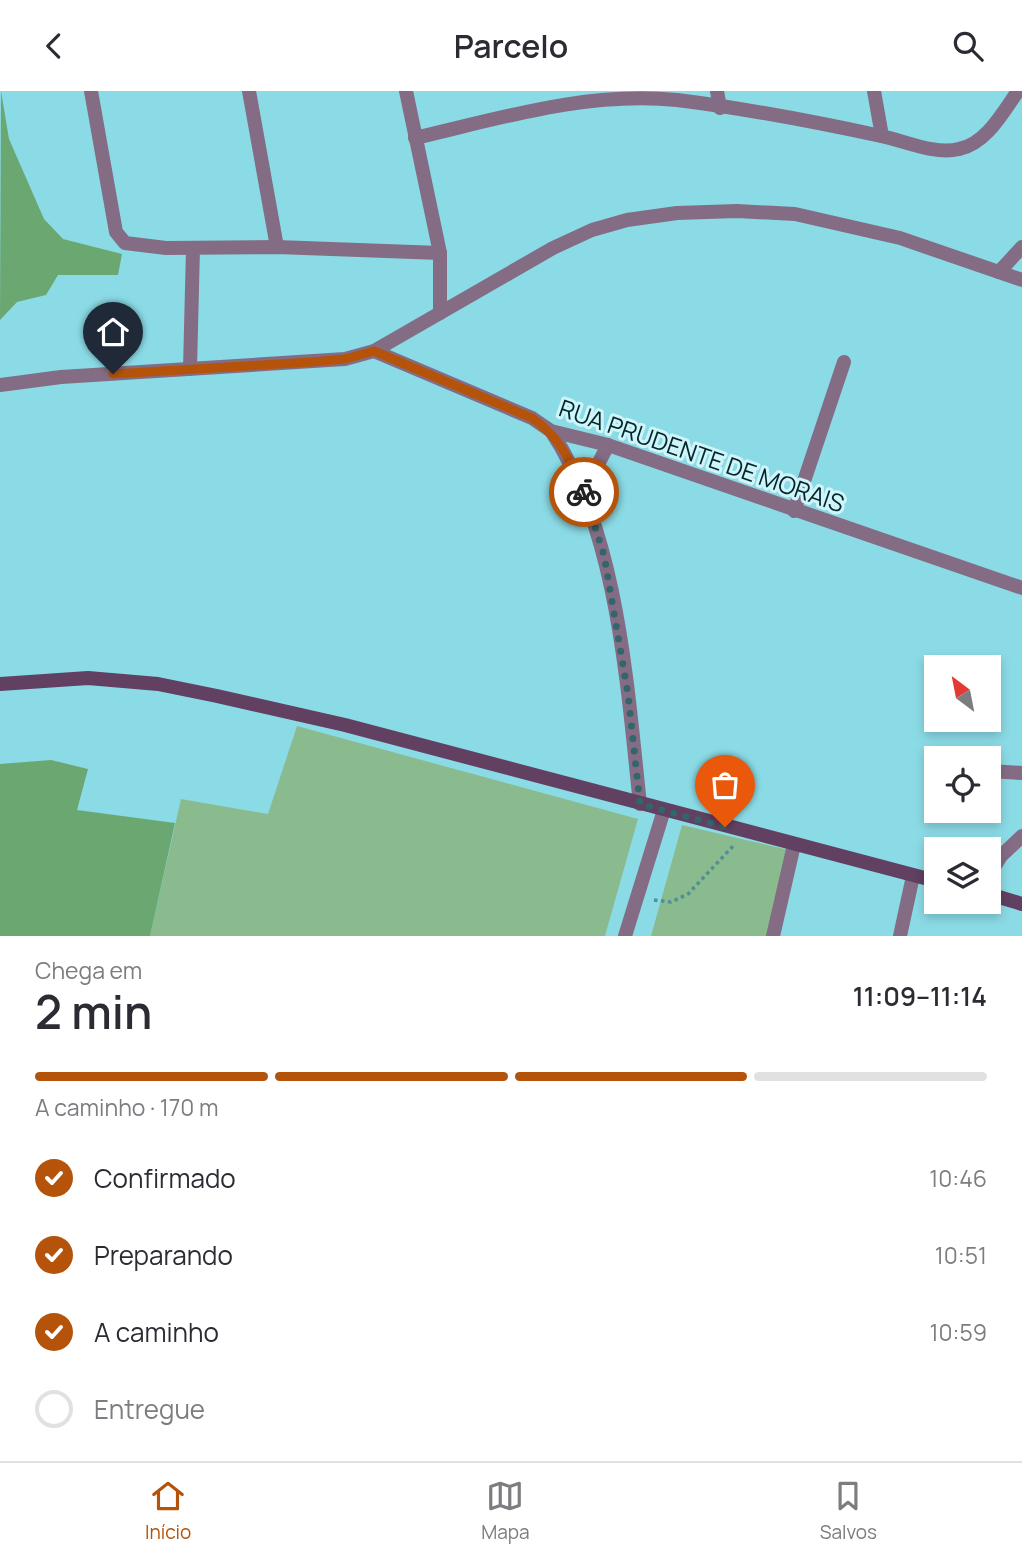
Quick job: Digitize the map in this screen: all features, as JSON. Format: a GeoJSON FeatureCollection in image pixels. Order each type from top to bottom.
{"type":"FeatureCollection","features":[{"type":"Feature","properties":{"kind":"main road"},"geometry":{"type":"LineString","coordinates":[[0,684],[88,678],[158,684],[345,725],[924,878]]}},
{"type":"Feature","properties":{"kind":"main road"},"geometry":{"type":"LineString","coordinates":[[1001,898],[1022,904]]}},
{"type":"Feature","properties":{"kind":"street"},"geometry":{"type":"LineString","coordinates":[[91,91],[117,235],[131,245],[440,253]]}},
{"type":"Feature","properties":{"kind":"street"},"geometry":{"type":"LineString","coordinates":[[249,91],[277,247]]}},
{"type":"Feature","properties":{"kind":"street"},"geometry":{"type":"LineString","coordinates":[[406,91],[440,253],[440,313]]}},
{"type":"Feature","properties":{"kind":"street"},"geometry":{"type":"LineString","coordinates":[[717,91],[720,108]]}},
{"type":"Feature","properties":{"kind":"street"},"geometry":{"type":"LineString","coordinates":[[874,91],[882,136]]}},
{"type":"Feature","properties":{"kind":"street"},"geometry":{"type":"LineString","coordinates":[[415,138],[560,97],[644,97],[882,136],[941,151],[964,148],[983,137],[1018,91]]}},
{"type":"Feature","properties":{"kind":"street"},"geometry":{"type":"LineString","coordinates":[[0,386],[61,377],[345,359],[374,351],[553,249],[592,230],[627,220],[677,213],[737,211],[795,214],[900,238],[1022,280]]}},
{"type":"Feature","properties":{"kind":"street"},"geometry":{"type":"LineString","coordinates":[[999,272],[1022,247]]}},
{"type":"Feature","properties":{"kind":"street"},"geometry":{"type":"LineString","coordinates":[[190,369],[193,248]]}},
{"type":"Feature","properties":{"kind":"street","name":"RUA PRUDENTE DE MORAIS"},"geometry":{"type":"LineString","coordinates":[[374,351],[532,418],[551,431],[608,445],[1022,588]]}},
{"type":"Feature","properties":{"kind":"street"},"geometry":{"type":"LineString","coordinates":[[794,511],[844,362]]}},
{"type":"Feature","properties":{"kind":"street"},"geometry":{"type":"LineString","coordinates":[[551,431],[584,491],[604,555],[628,694],[640,804]]}},
{"type":"Feature","properties":{"kind":"street"},"geometry":{"type":"LineString","coordinates":[[584,491],[608,445]]}},
{"type":"Feature","properties":{"kind":"street"},"geometry":{"type":"LineString","coordinates":[[1001,772],[1022,773]]}},
{"type":"Feature","properties":{"kind":"street"},"geometry":{"type":"LineString","coordinates":[[625,936],[664,810]]}},
{"type":"Feature","properties":{"kind":"street"},"geometry":{"type":"LineString","coordinates":[[1001,856],[1022,837]]}},
{"type":"Feature","properties":{"kind":"street"},"geometry":{"type":"LineString","coordinates":[[773,936],[794,845]]}},
{"type":"Feature","properties":{"kind":"street"},"geometry":{"type":"LineString","coordinates":[[900,936],[913,876]]}},
{"type":"Feature","properties":{"kind":"path"},"geometry":{"type":"LineString","coordinates":[[637,896],[671,902],[688,894],[746,832]]}},
{"type":"Feature","properties":{"kind":"green space"},"geometry":{"type":"Polygon","coordinates":[[[1,91],[9,139],[44,219],[63,239],[122,254],[118,275],[58,275],[46,295],[17,302],[0,320],[1,91]]]}},
{"type":"Feature","properties":{"kind":"green space"},"geometry":{"type":"Polygon","coordinates":[[[297,726],[638,819],[605,936],[150,936],[181,799],[268,814],[297,726]]]}},
{"type":"Feature","properties":{"kind":"green space"},"geometry":{"type":"Polygon","coordinates":[[[51,760],[88,769],[77,810],[175,823],[150,936],[0,936],[0,764],[51,760]]]}},
{"type":"Feature","properties":{"kind":"green space"},"geometry":{"type":"Polygon","coordinates":[[[682,825],[789,850],[767,936],[651,936],[682,825]]]}},
{"type":"Feature","properties":{"kind":"way so far"},"geometry":{"type":"LineString","coordinates":[[584,492],[604,555],[628,694],[640,804],[725,827]]}},
{"type":"Feature","properties":{"kind":"route"},"geometry":{"type":"LineString","coordinates":[[113,374],[312,362],[345,359],[374,351],[532,418],[551,431],[566,454],[584,492]]}}]}
